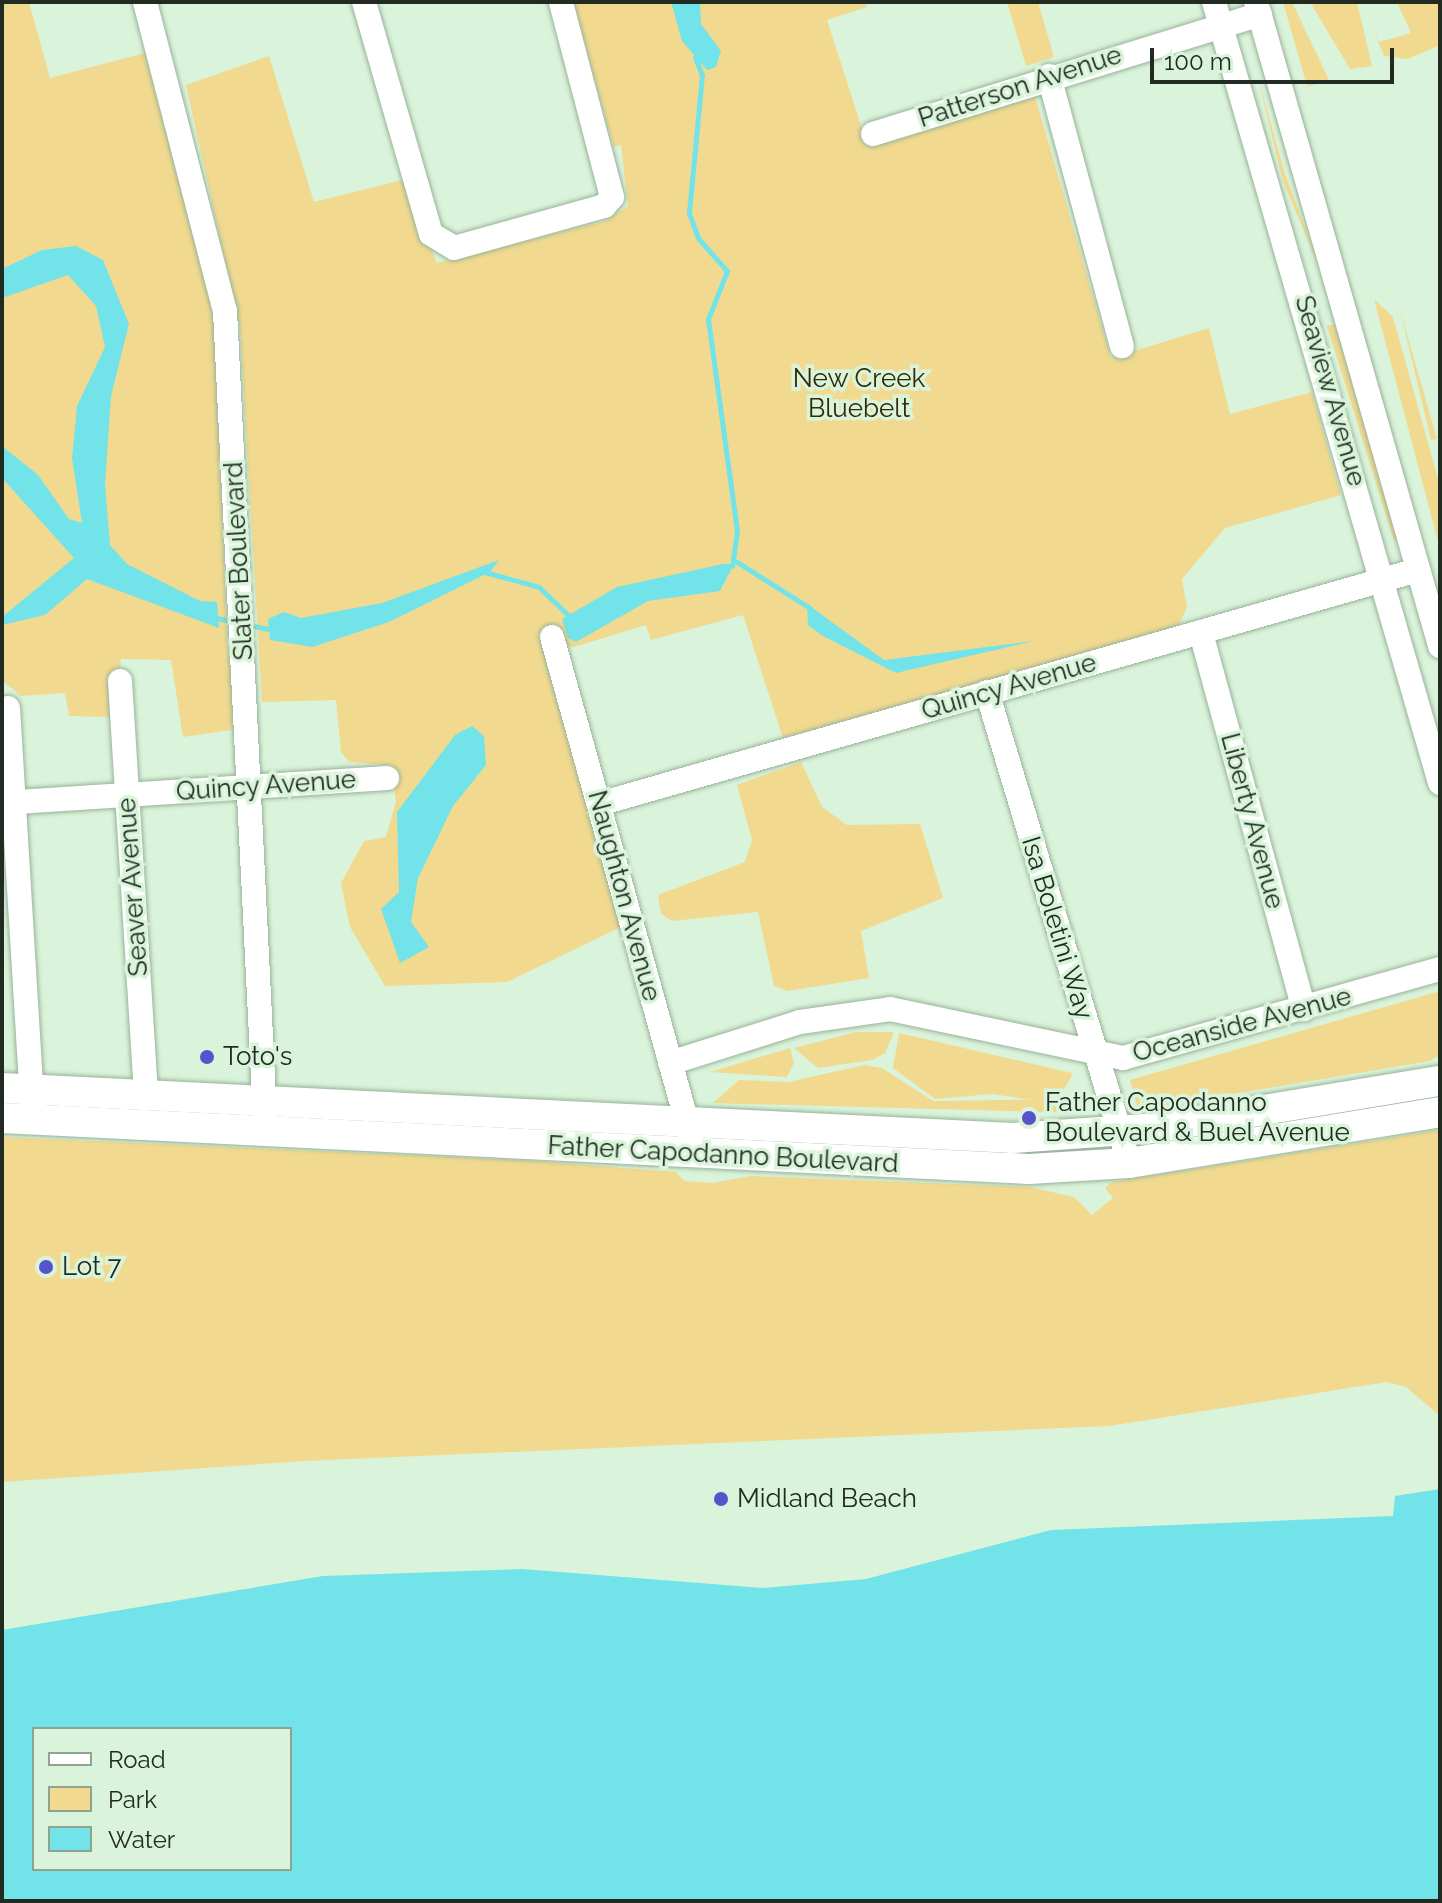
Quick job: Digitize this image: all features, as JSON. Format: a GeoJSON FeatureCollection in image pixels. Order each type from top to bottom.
{"type":"FeatureCollection","features":[{"type":"Feature","properties":{"kind":"main road","name":"Father Capodanno Boulevard"},"geometry":{"type":"LineString","coordinates":[[17,1089],[1013,1138],[1121,1132],[1440,1081]]}},
{"type":"Feature","properties":{"kind":"main road","name":"Father Capodanno Boulevard"},"geometry":{"type":"LineString","coordinates":[[17,1119],[1002,1168],[1129,1163],[1440,1112]]}},
{"type":"Feature","properties":{"kind":"street","name":"Slater Boulevard"},"geometry":{"type":"LineString","coordinates":[[145,2],[225,311],[252,785],[265,1131]]}},
{"type":"Feature","properties":{"kind":"street"},"geometry":{"type":"LineString","coordinates":[[364,2],[440,244],[454,248],[604,206],[612,197],[561,2]]}},
{"type":"Feature","properties":{"kind":"street","name":"Patterson Avenue"},"geometry":{"type":"LineString","coordinates":[[873,134],[1049,76],[1218,14],[1258,8]]}},
{"type":"Feature","properties":{"kind":"street","name":"Seaview Avenue"},"geometry":{"type":"LineString","coordinates":[[1258,8],[1343,293],[1440,646]]}},
{"type":"Feature","properties":{"kind":"street","name":"Seaview Avenue"},"geometry":{"type":"LineString","coordinates":[[1218,14],[1305,305],[1440,783]]}},
{"type":"Feature","properties":{"kind":"street"},"geometry":{"type":"LineString","coordinates":[[1049,76],[1122,346]]}},
{"type":"Feature","properties":{"kind":"street"},"geometry":{"type":"LineString","coordinates":[[1305,305],[1343,293]]}},
{"type":"Feature","properties":{"kind":"street","name":"Quincy Avenue"},"geometry":{"type":"LineString","coordinates":[[599,804],[1418,570]]}},
{"type":"Feature","properties":{"kind":"street","name":"Liberty Avenue"},"geometry":{"type":"LineString","coordinates":[[1201,633],[1304,1009]]}},
{"type":"Feature","properties":{"kind":"street","name":"Naughton Avenue"},"geometry":{"type":"LineString","coordinates":[[552,637],[695,1155]]}},
{"type":"Feature","properties":{"kind":"street","name":"Seaver Avenue"},"geometry":{"type":"LineString","coordinates":[[120,681],[146,1093]]}},
{"type":"Feature","properties":{"kind":"street","name":"Isa Boletini Way"},"geometry":{"type":"LineString","coordinates":[[987,692],[1129,1163]]}},
{"type":"Feature","properties":{"kind":"street"},"geometry":{"type":"LineString","coordinates":[[8,708],[17,1119]]}},
{"type":"Feature","properties":{"kind":"street","name":"Quincy Avenue"},"geometry":{"type":"LineString","coordinates":[[8,803],[387,778]]}},
{"type":"Feature","properties":{"kind":"street","name":"Oceanside Avenue"},"geometry":{"type":"LineString","coordinates":[[670,1063],[800,1022],[890,1009],[1095,1055],[1123,1058],[1440,969]]}},
{"type":"Feature","properties":{"kind":"green space"},"geometry":{"type":"Polygon","coordinates":[[[2,2],[29,2],[50,78],[145,53],[215,311],[227,642],[239,729],[183,737],[171,660],[121,659],[116,717],[69,716],[65,693],[21,696],[4,682],[2,2]]]}},
{"type":"Feature","properties":{"kind":"green space","name":"New Creek Bluebelt"},"geometry":{"type":"Polygon","coordinates":[[[572,2],[865,2],[867,7],[827,20],[867,144],[1035,96],[1111,358],[1209,328],[1230,414],[1312,392],[1341,495],[1225,528],[1182,579],[1187,607],[1178,627],[783,738],[743,615],[651,640],[646,625],[574,647],[542,642],[623,926],[507,982],[385,986],[350,927],[341,883],[364,841],[386,837],[396,801],[390,765],[349,762],[341,752],[336,700],[262,702],[240,328],[186,85],[269,56],[314,202],[402,180],[437,263],[605,221],[628,206],[621,145],[614,147],[572,2]]]}},
{"type":"Feature","properties":{"kind":"green space"},"geometry":{"type":"Polygon","coordinates":[[[1007,2],[1038,2],[1054,57],[1026,66],[1007,2]]]}},
{"type":"Feature","properties":{"kind":"green space"},"geometry":{"type":"Polygon","coordinates":[[[1283,2],[1292,2],[1330,82],[1307,86],[1283,2]]]}},
{"type":"Feature","properties":{"kind":"green space"},"geometry":{"type":"Polygon","coordinates":[[[1310,2],[1357,2],[1372,66],[1350,69],[1310,2]]]}},
{"type":"Feature","properties":{"kind":"green space"},"geometry":{"type":"Polygon","coordinates":[[[1397,2],[1440,2],[1440,45],[1408,59],[1384,56],[1369,19],[1379,42],[1411,33],[1397,2]]]}},
{"type":"Feature","properties":{"kind":"green space"},"geometry":{"type":"Polygon","coordinates":[[[1257,75],[1285,174],[1325,281],[1283,181],[1257,75]]]}},
{"type":"Feature","properties":{"kind":"green space"},"geometry":{"type":"Polygon","coordinates":[[[1374,299],[1393,317],[1440,486],[1440,549],[1374,299]]]}},
{"type":"Feature","properties":{"kind":"green space"},"geometry":{"type":"Polygon","coordinates":[[[1400,310],[1429,411],[1437,439],[1431,440],[1400,310]]]}},
{"type":"Feature","properties":{"kind":"green space"},"geometry":{"type":"Polygon","coordinates":[[[1335,324],[1399,539],[1394,541],[1327,326],[1335,324]]]}},
{"type":"Feature","properties":{"kind":"green space"},"geometry":{"type":"Polygon","coordinates":[[[801,762],[822,807],[847,825],[920,824],[943,898],[861,931],[869,978],[787,991],[774,986],[758,912],[672,921],[661,914],[658,895],[745,862],[752,840],[737,785],[801,762]]]}},
{"type":"Feature","properties":{"kind":"green space"},"geometry":{"type":"Polygon","coordinates":[[[1440,991],[1440,1055],[1430,1061],[1138,1110],[1130,1080],[1440,991]]]}},
{"type":"Feature","properties":{"kind":"green space"},"geometry":{"type":"Polygon","coordinates":[[[856,1032],[894,1032],[885,1053],[872,1060],[818,1068],[794,1048],[856,1032]]]}},
{"type":"Feature","properties":{"kind":"green space"},"geometry":{"type":"Polygon","coordinates":[[[899,1033],[1072,1073],[1071,1078],[1061,1093],[1040,1101],[992,1094],[935,1099],[893,1068],[899,1033]]]}},
{"type":"Feature","properties":{"kind":"green space"},"geometry":{"type":"Polygon","coordinates":[[[790,1048],[794,1063],[787,1077],[710,1072],[790,1048]]]}},
{"type":"Feature","properties":{"kind":"green space"},"geometry":{"type":"Polygon","coordinates":[[[864,1065],[882,1068],[933,1101],[1064,1099],[1081,1113],[713,1103],[739,1080],[789,1082],[864,1065]]]}},
{"type":"Feature","properties":{"kind":"green space","name":"Midland Beach"},"geometry":{"type":"Polygon","coordinates":[[[1440,1130],[1440,1416],[1406,1387],[1387,1382],[1109,1426],[305,1461],[2,1482],[2,1137],[521,1160],[676,1172],[684,1181],[712,1183],[750,1176],[1030,1187],[1074,1197],[1092,1215],[1113,1198],[1105,1188],[1112,1182],[1440,1130]]]}},
{"type":"Feature","properties":{"kind":"water"},"geometry":{"type":"Polygon","coordinates":[[[671,2],[700,2],[701,24],[721,51],[716,67],[707,70],[682,41],[671,2]]]}},
{"type":"Feature","properties":{"kind":"water"},"geometry":{"type":"Polygon","coordinates":[[[76,246],[103,260],[129,324],[111,396],[105,485],[110,545],[127,564],[200,601],[217,602],[219,628],[87,579],[45,615],[2,625],[2,617],[74,558],[2,478],[2,446],[38,475],[69,519],[82,523],[72,458],[77,406],[105,347],[96,306],[68,275],[2,298],[2,269],[42,250],[76,246]]]}},
{"type":"Feature","properties":{"kind":"water"},"geometry":{"type":"Polygon","coordinates":[[[499,560],[490,572],[389,622],[312,647],[270,640],[268,619],[284,612],[301,618],[382,603],[499,560]]]}},
{"type":"Feature","properties":{"kind":"water"},"geometry":{"type":"Polygon","coordinates":[[[734,564],[720,591],[648,601],[576,642],[568,638],[562,619],[617,587],[734,564]]]}},
{"type":"Feature","properties":{"kind":"water"},"geometry":{"type":"Polygon","coordinates":[[[807,604],[884,660],[1034,641],[896,673],[821,635],[808,625],[807,604]]]}},
{"type":"Feature","properties":{"kind":"water"},"geometry":{"type":"Polygon","coordinates":[[[472,726],[484,736],[486,765],[453,806],[418,878],[411,922],[429,947],[400,963],[381,909],[399,892],[397,812],[455,735],[472,726]]]}},
{"type":"Feature","properties":{"kind":"water"},"geometry":{"type":"Polygon","coordinates":[[[1440,1489],[1440,1901],[2,1901],[2,1630],[323,1576],[522,1569],[763,1588],[866,1579],[1051,1530],[1393,1516],[1395,1496],[1440,1489]]]}},
{"type":"Feature","properties":{"kind":"waterway"},"geometry":{"type":"LineString","coordinates":[[695,57],[702,75],[689,213],[698,238],[727,271],[708,319],[737,531],[732,566]]}},
{"type":"Feature","properties":{"kind":"waterway"},"geometry":{"type":"LineString","coordinates":[[737,562],[810,608]]}},
{"type":"Feature","properties":{"kind":"waterway"},"geometry":{"type":"LineString","coordinates":[[485,572],[539,587],[571,618]]}},
{"type":"Feature","properties":{"kind":"waterway"},"geometry":{"type":"LineString","coordinates":[[213,617],[234,622]]}},
{"type":"Feature","properties":{"kind":"waterway"},"geometry":{"type":"LineString","coordinates":[[248,625],[273,630]]}},
{"type":"Feature","properties":{"kind":"place","name":"Toto's"},"geometry":{"type":"Point","coordinates":[207,1057]}},
{"type":"Feature","properties":{"kind":"place","name":"Father Capodanno Boulevard & Buel Avenue"},"geometry":{"type":"Point","coordinates":[1029,1118]}},
{"type":"Feature","properties":{"kind":"place","name":"Lot 7"},"geometry":{"type":"Point","coordinates":[46,1267]}},
{"type":"Feature","properties":{"kind":"place","name":"Midland Beach"},"geometry":{"type":"Point","coordinates":[721,1499]}}]}
